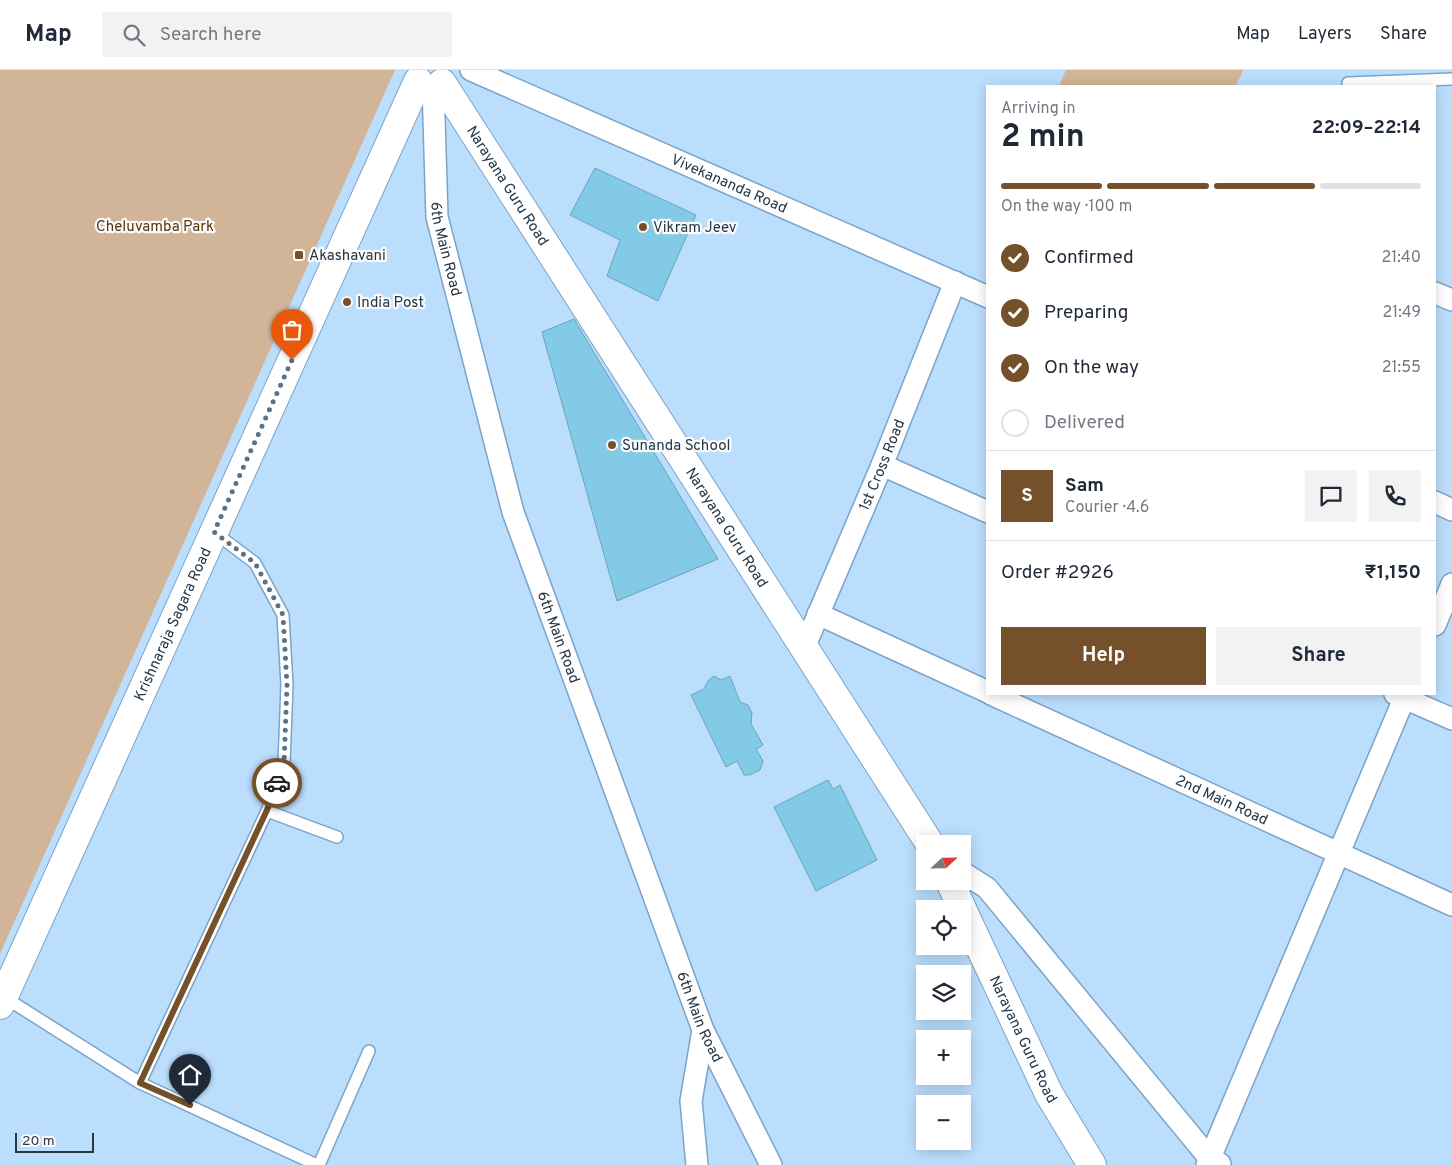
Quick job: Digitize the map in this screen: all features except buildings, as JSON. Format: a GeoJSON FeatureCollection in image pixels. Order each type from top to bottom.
{"type":"FeatureCollection","features":[{"type":"Feature","properties":{"kind":"street","name":"Vivekananda Road"},"geometry":{"type":"LineString","coordinates":[[471,70],[986,296]]}},
{"type":"Feature","properties":{"kind":"street","name":"Krishnaraja Sagara Road"},"geometry":{"type":"LineString","coordinates":[[2,1001],[214,532],[432,78]]}},
{"type":"Feature","properties":{"kind":"street","name":"Narayana Guru Road"},"geometry":{"type":"LineString","coordinates":[[432,78],[924,835]]}},
{"type":"Feature","properties":{"kind":"street","name":"6th Main Road"},"geometry":{"type":"LineString","coordinates":[[432,78],[437,217],[513,512],[704,1030],[770,1165]]}},
{"type":"Feature","properties":{"kind":"street","name":"1st Cross Road"},"geometry":{"type":"LineString","coordinates":[[804,648],[882,465],[955,282]]}},
{"type":"Feature","properties":{"kind":"street"},"geometry":{"type":"LineString","coordinates":[[1436,293],[1452,300]]}},
{"type":"Feature","properties":{"kind":"street"},"geometry":{"type":"LineString","coordinates":[[882,465],[986,511]]}},
{"type":"Feature","properties":{"kind":"street"},"geometry":{"type":"LineString","coordinates":[[1436,502],[1452,510]]}},
{"type":"Feature","properties":{"kind":"street"},"geometry":{"type":"LineString","coordinates":[[1436,623],[1452,584]]}},
{"type":"Feature","properties":{"kind":"street"},"geometry":{"type":"LineString","coordinates":[[818,614],[986,691]]}},
{"type":"Feature","properties":{"kind":"street","name":"2nd Main Road"},"geometry":{"type":"LineString","coordinates":[[993,695],[1452,905]]}},
{"type":"Feature","properties":{"kind":"street"},"geometry":{"type":"LineString","coordinates":[[971,878],[987,888],[1213,1163],[1402,695],[1452,719]]}},
{"type":"Feature","properties":{"kind":"street","name":"Narayana Guru Road"},"geometry":{"type":"LineString","coordinates":[[971,928],[1049,1094],[1092,1165]]}},
{"type":"Feature","properties":{"kind":"street"},"geometry":{"type":"LineString","coordinates":[[697,1165],[692,1101],[704,1030]]}},
{"type":"Feature","properties":{"kind":"lane"},"geometry":{"type":"LineString","coordinates":[[1348,85],[1348,83],[1452,79]]}},
{"type":"Feature","properties":{"kind":"lane"},"geometry":{"type":"LineString","coordinates":[[140,1083],[267,810],[284,764],[287,685],[283,615],[255,563],[214,532]]}},
{"type":"Feature","properties":{"kind":"lane"},"geometry":{"type":"LineString","coordinates":[[267,810],[337,837]]}},
{"type":"Feature","properties":{"kind":"lane"},"geometry":{"type":"LineString","coordinates":[[2,1001],[140,1083],[318,1165],[369,1051]]}},
{"type":"Feature","properties":{"kind":"green space","name":"Cheluvamba Park"},"geometry":{"type":"Polygon","coordinates":[[[0,70],[395,70],[0,954],[0,70]]]}},
{"type":"Feature","properties":{"kind":"green space"},"geometry":{"type":"Polygon","coordinates":[[[1066,70],[1243,70],[1236,85],[1059,85],[1066,70]]]}},
{"type":"Feature","properties":{"kind":"way so far"},"geometry":{"type":"LineString","coordinates":[[277,783],[284,764],[287,685],[283,615],[255,563],[214,532],[292,360]]}},
{"type":"Feature","properties":{"kind":"place","name":"Vikram Jeev"},"geometry":{"type":"Point","coordinates":[643,227]}},
{"type":"Feature","properties":{"kind":"place","name":"Akashavani"},"geometry":{"type":"Point","coordinates":[299,255]}},
{"type":"Feature","properties":{"kind":"place","name":"India Post"},"geometry":{"type":"Point","coordinates":[347,302]}},
{"type":"Feature","properties":{"kind":"place","name":"Sunanda School"},"geometry":{"type":"Point","coordinates":[612,445]}},
{"type":"Feature","properties":{"kind":"route"},"geometry":{"type":"LineString","coordinates":[[190,1105],[140,1083],[267,810],[277,783]]}}]}
